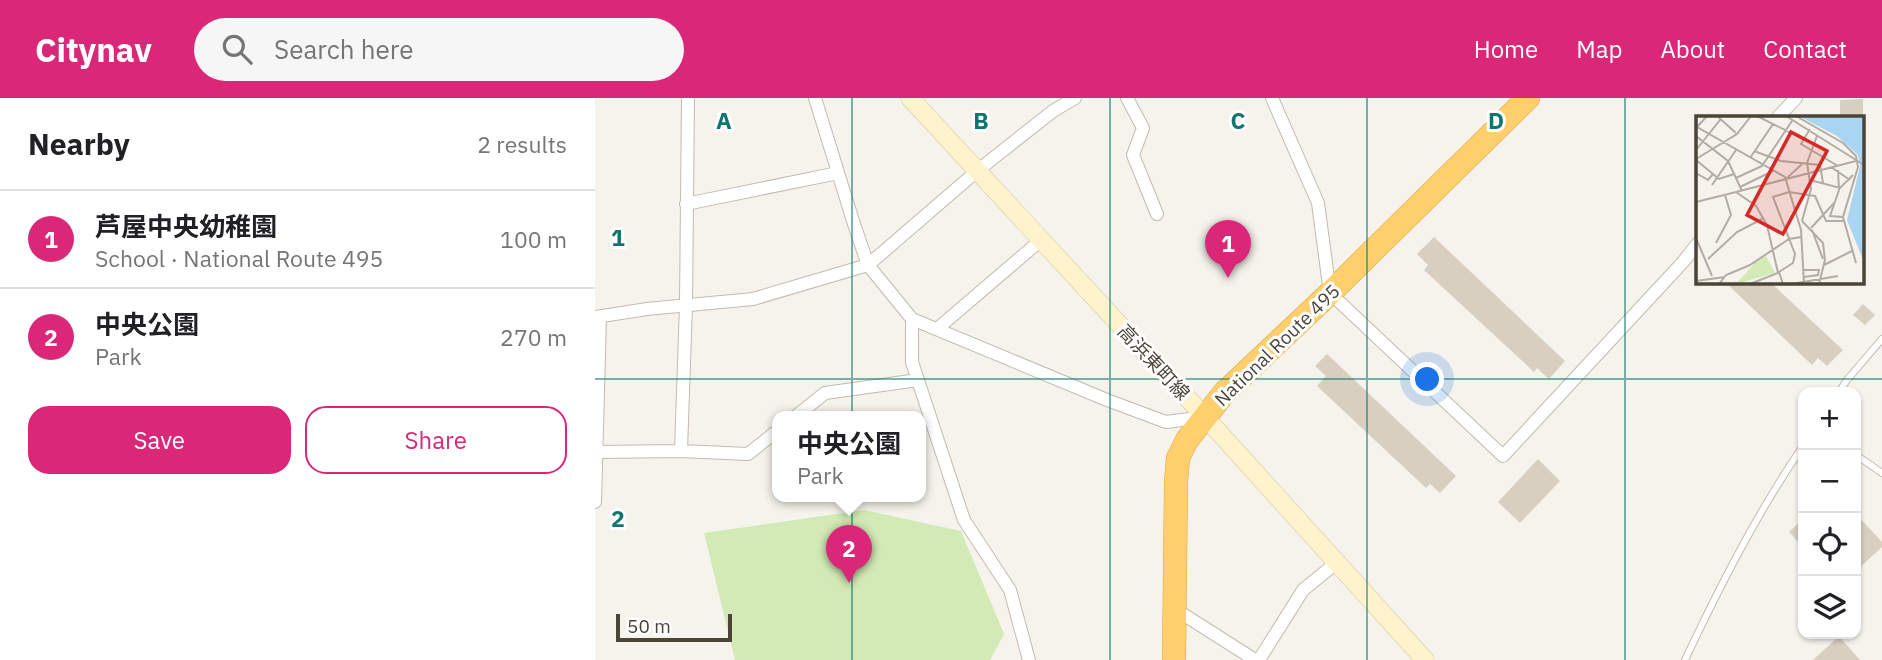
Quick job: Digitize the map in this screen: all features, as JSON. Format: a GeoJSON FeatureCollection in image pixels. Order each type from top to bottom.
{"type":"FeatureCollection","features":[{"type":"Feature","properties":{"kind":"highway","name":"National Route 495"},"geometry":{"type":"LineString","coordinates":[[1174,660],[1175,482],[1178,458],[1187,440],[1226,392],[1528,98]]}},
{"type":"Feature","properties":{"kind":"main road","name":"高浜東町線"},"geometry":{"type":"LineString","coordinates":[[910,98],[1205,417],[1422,659]]}},
{"type":"Feature","properties":{"kind":"street"},"geometry":{"type":"LineString","coordinates":[[681,451],[686,305],[688,98]]}},
{"type":"Feature","properties":{"kind":"street"},"geometry":{"type":"LineString","coordinates":[[815,98],[868,265],[912,319],[1166,422],[1205,417]]}},
{"type":"Feature","properties":{"kind":"street"},"geometry":{"type":"LineString","coordinates":[[1049,98],[1053,111]]}},
{"type":"Feature","properties":{"kind":"street"},"geometry":{"type":"LineString","coordinates":[[595,502],[597,317],[753,299],[868,265],[977,171],[1053,111],[1075,98]]}},
{"type":"Feature","properties":{"kind":"street"},"geometry":{"type":"LineString","coordinates":[[1127,98],[1143,128],[1133,155],[1157,214]]}},
{"type":"Feature","properties":{"kind":"street"},"geometry":{"type":"LineString","coordinates":[[1272,98],[1318,204],[1330,293],[1503,456],[1696,246]]}},
{"type":"Feature","properties":{"kind":"street"},"geometry":{"type":"LineString","coordinates":[[1779,116],[1796,98]]}},
{"type":"Feature","properties":{"kind":"street"},"geometry":{"type":"LineString","coordinates":[[686,204],[838,173]]}},
{"type":"Feature","properties":{"kind":"street"},"geometry":{"type":"LineString","coordinates":[[937,329],[1041,240]]}},
{"type":"Feature","properties":{"kind":"street"},"geometry":{"type":"LineString","coordinates":[[912,319],[912,362],[964,520],[1010,590],[1029,660]]}},
{"type":"Feature","properties":{"kind":"street"},"geometry":{"type":"LineString","coordinates":[[802,411],[825,393],[918,380]]}},
{"type":"Feature","properties":{"kind":"street"},"geometry":{"type":"LineString","coordinates":[[596,452],[681,451],[748,454],[772,435]]}},
{"type":"Feature","properties":{"kind":"street"},"geometry":{"type":"LineString","coordinates":[[1175,609],[1257,660],[1304,590],[1336,563]]}},
{"type":"Feature","properties":{"kind":"lane"},"geometry":{"type":"LineString","coordinates":[[1842,387],[1882,339]]}},
{"type":"Feature","properties":{"kind":"lane"},"geometry":{"type":"LineString","coordinates":[[1685,660],[1715,596],[1780,480],[1800,450]]}},
{"type":"Feature","properties":{"kind":"lane"},"geometry":{"type":"LineString","coordinates":[[1861,458],[1882,473]]}},
{"type":"Feature","properties":{"kind":"green space"},"geometry":{"type":"Polygon","coordinates":[[[864,510],[961,531],[1004,634],[990,660],[735,660],[704,533],[864,510]]]}},
{"type":"Feature","properties":{"kind":"building"},"geometry":{"type":"Polygon","coordinates":[[[1863,99],[1863,116],[1840,116],[1840,100],[1863,99]]]}},
{"type":"Feature","properties":{"kind":"building"},"geometry":{"type":"Polygon","coordinates":[[[1434,237],[1565,361],[1549,379],[1537,368],[1534,372],[1424,270],[1428,265],[1417,254],[1434,237]]]}},
{"type":"Feature","properties":{"kind":"building"},"geometry":{"type":"Polygon","coordinates":[[[1727,284],[1772,284],[1843,350],[1827,366],[1818,358],[1812,365],[1727,284]]]}},
{"type":"Feature","properties":{"kind":"building"},"geometry":{"type":"Polygon","coordinates":[[[1863,304],[1875,315],[1865,325],[1853,315],[1863,304]]]}},
{"type":"Feature","properties":{"kind":"building"},"geometry":{"type":"Polygon","coordinates":[[[1327,354],[1456,476],[1440,493],[1430,484],[1426,488],[1317,386],[1326,376],[1315,366],[1327,354]]]}},
{"type":"Feature","properties":{"kind":"building"},"geometry":{"type":"Polygon","coordinates":[[[1538,459],[1560,481],[1520,523],[1498,502],[1538,459]]]}},
{"type":"Feature","properties":{"kind":"building"},"geometry":{"type":"Polygon","coordinates":[[[1861,519],[1882,542],[1882,547],[1861,566],[1861,519]]]}},
{"type":"Feature","properties":{"kind":"building"},"geometry":{"type":"Polygon","coordinates":[[[1798,524],[1798,542],[1789,532],[1798,524]]]}},
{"type":"Feature","properties":{"kind":"building"},"geometry":{"type":"Polygon","coordinates":[[[1836,639],[1842,639],[1860,660],[1813,660],[1836,639]]]}},
{"type":"Feature","properties":{"kind":"place","name":"芦屋中央幼稚園"},"geometry":{"type":"Point","coordinates":[1228,278]}},
{"type":"Feature","properties":{"kind":"place","name":"中央公園"},"geometry":{"type":"Point","coordinates":[849,583]}}]}
